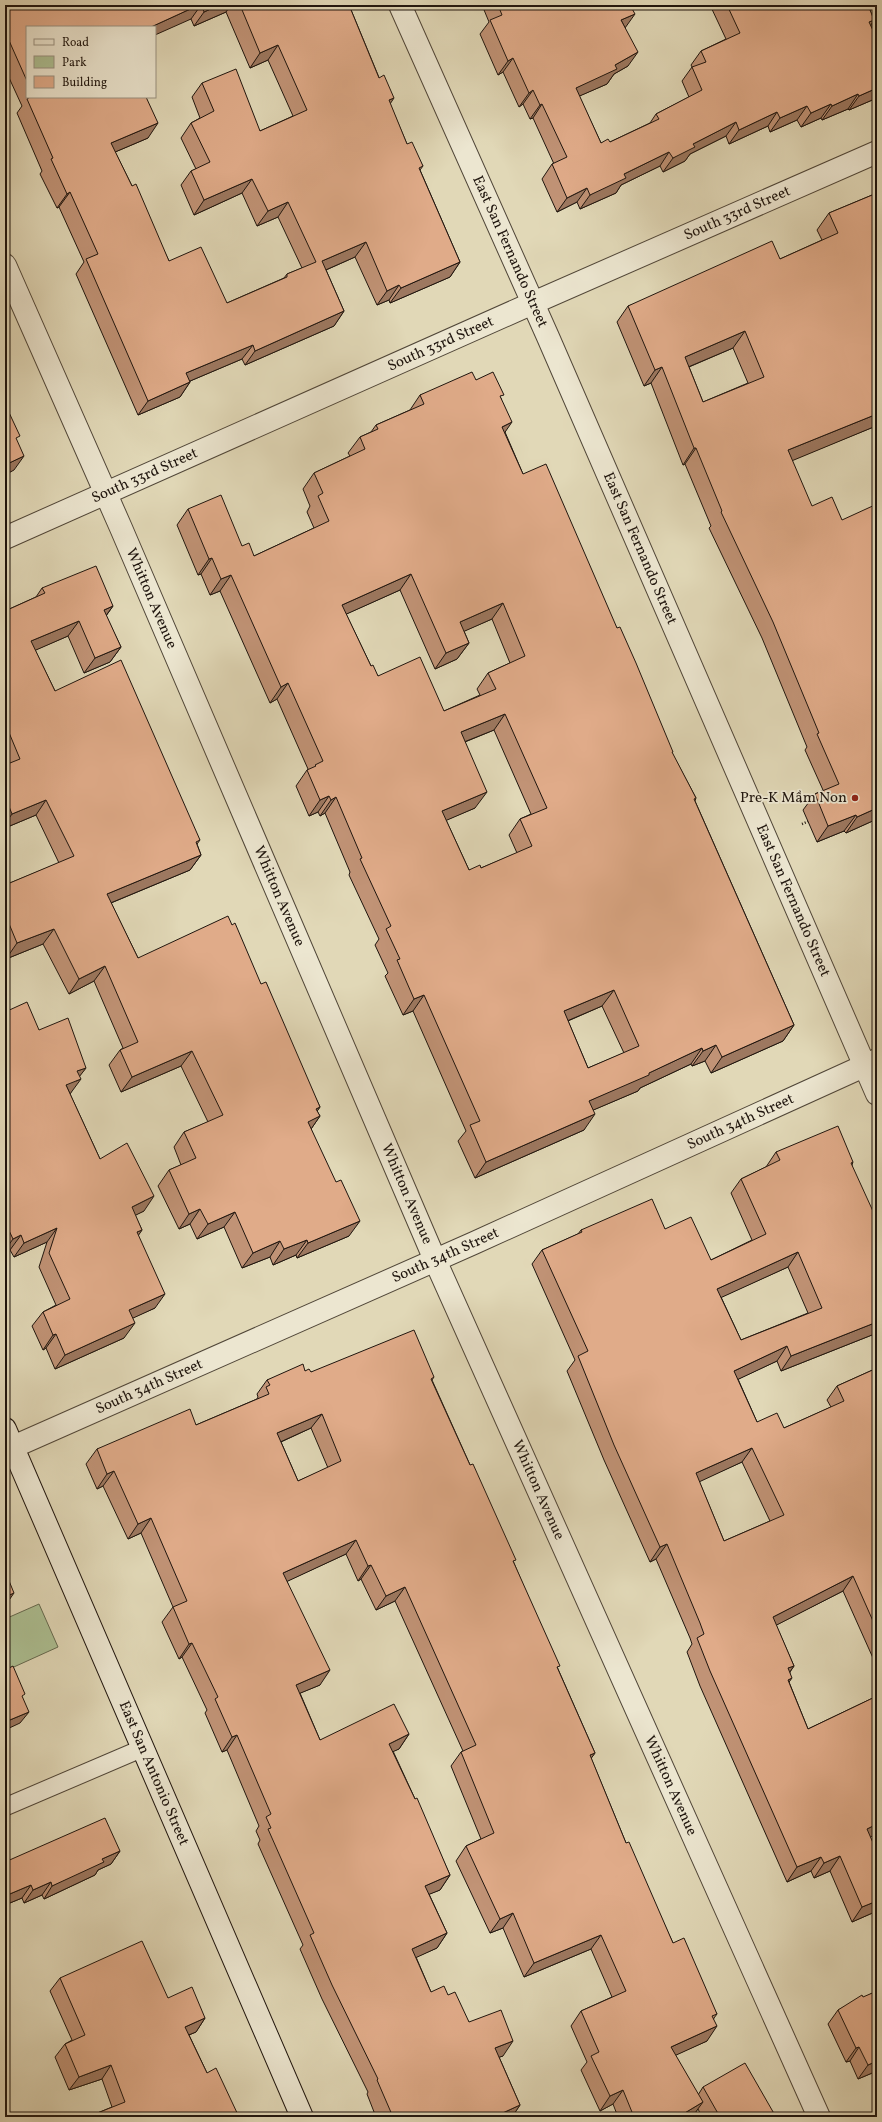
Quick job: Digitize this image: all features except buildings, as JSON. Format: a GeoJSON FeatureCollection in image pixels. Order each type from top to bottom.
{"type":"FeatureCollection","features":[{"type":"Feature","properties":{"kind":"street","name":"East San Fernando Street"},"geometry":{"type":"LineString","coordinates":[[400,5],[871,1063],[877,1094]]}},
{"type":"Feature","properties":{"kind":"street","name":"South 33rd Street"},"geometry":{"type":"LineString","coordinates":[[5,538],[533,302],[877,152]]}},
{"type":"Feature","properties":{"kind":"street","name":"Whitton Avenue"},"geometry":{"type":"LineString","coordinates":[[5,265],[436,1260],[819,2117]]}},
{"type":"Feature","properties":{"kind":"street","name":"South 34th Street"},"geometry":{"type":"LineString","coordinates":[[8,1442],[436,1260],[871,1063]]}},
{"type":"Feature","properties":{"kind":"street","name":"East San Antonio Street"},"geometry":{"type":"LineString","coordinates":[[8,1442],[143,1748],[302,2117]]}},
{"type":"Feature","properties":{"kind":"lane"},"geometry":{"type":"LineString","coordinates":[[5,1807],[143,1748]]}},
{"type":"Feature","properties":{"kind":"path"},"geometry":{"type":"LineString","coordinates":[[802,824],[814,818]]}},
{"type":"Feature","properties":{"kind":"green space"},"geometry":{"type":"Polygon","coordinates":[[[39,1604],[58,1647],[5,1671],[5,1619],[39,1604]]]}},
{"type":"Feature","properties":{"kind":"place","name":"Pre-K Mầm Non"},"geometry":{"type":"Point","coordinates":[855,798]}}]}
